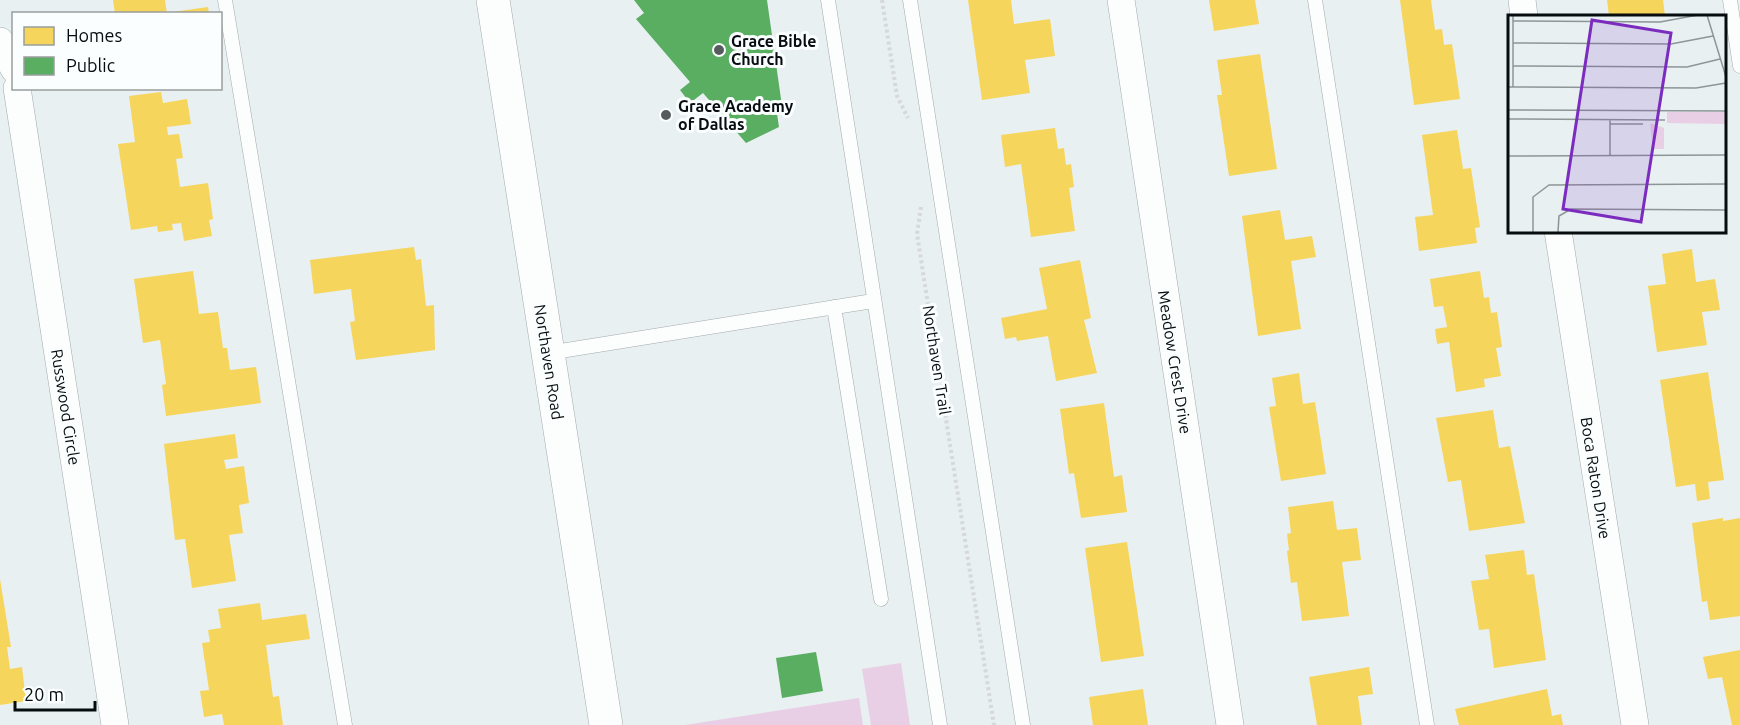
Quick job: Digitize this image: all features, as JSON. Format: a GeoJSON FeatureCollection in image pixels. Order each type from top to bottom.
{"type":"FeatureCollection","features":[{"type":"Feature","properties":{"kind":"street","name":"Northaven Road"},"geometry":{"type":"LineString","coordinates":[[493,0],[606,725]]}},
{"type":"Feature","properties":{"kind":"street","name":"Meadow Crest Drive"},"geometry":{"type":"LineString","coordinates":[[1120,0],[1230,725]]}},
{"type":"Feature","properties":{"kind":"street"},"geometry":{"type":"LineString","coordinates":[[1522,0],[1524,15]]}},
{"type":"Feature","properties":{"kind":"street"},"geometry":{"type":"LineString","coordinates":[[0,41],[12,65]]}},
{"type":"Feature","properties":{"kind":"street","name":"Russwood Circle"},"geometry":{"type":"LineString","coordinates":[[17,90],[115,725]]}},
{"type":"Feature","properties":{"kind":"street","name":"Boca Raton Drive"},"geometry":{"type":"LineString","coordinates":[[1558,232],[1635,725]]}},
{"type":"Feature","properties":{"kind":"lane"},"geometry":{"type":"LineString","coordinates":[[225,0],[345,725]]}},
{"type":"Feature","properties":{"kind":"lane"},"geometry":{"type":"LineString","coordinates":[[828,0],[940,725]]}},
{"type":"Feature","properties":{"kind":"lane"},"geometry":{"type":"LineString","coordinates":[[910,0],[1023,725]]}},
{"type":"Feature","properties":{"kind":"lane"},"geometry":{"type":"LineString","coordinates":[[1315,0],[1427,725]]}},
{"type":"Feature","properties":{"kind":"lane"},"geometry":{"type":"LineString","coordinates":[[1730,0],[1740,66]]}},
{"type":"Feature","properties":{"kind":"lane"},"geometry":{"type":"LineString","coordinates":[[548,353],[873,301]]}},
{"type":"Feature","properties":{"kind":"lane"},"geometry":{"type":"LineString","coordinates":[[834,307],[881,599]]}},
{"type":"Feature","properties":{"kind":"path"},"geometry":{"type":"LineString","coordinates":[[882,0],[897,96],[911,123]]}},
{"type":"Feature","properties":{"kind":"path","name":"Northaven Trail"},"geometry":{"type":"LineString","coordinates":[[921,204],[917,234],[994,725]]}},
{"type":"Feature","properties":{"kind":"shaded area"},"geometry":{"type":"Polygon","coordinates":[[[901,663],[910,725],[871,725],[862,669],[901,663]]]}},
{"type":"Feature","properties":{"kind":"shaded area"},"geometry":{"type":"Polygon","coordinates":[[[859,698],[863,725],[685,725],[859,698]]]}},
{"type":"Feature","properties":{"kind":"building: Homes"},"geometry":{"type":"Polygon","coordinates":[[[113,0],[165,0],[167,12],[115,12],[113,0]]]}},
{"type":"Feature","properties":{"kind":"building: Homes"},"geometry":{"type":"Polygon","coordinates":[[[968,0],[1011,0],[1014,24],[1050,19],[1055,56],[1025,60],[1030,93],[982,100],[968,0]]]}},
{"type":"Feature","properties":{"kind":"building: Homes"},"geometry":{"type":"Polygon","coordinates":[[[1209,0],[1255,0],[1259,24],[1214,31],[1209,0]]]}},
{"type":"Feature","properties":{"kind":"building: Homes"},"geometry":{"type":"Polygon","coordinates":[[[1400,0],[1431,0],[1435,30],[1442,29],[1444,45],[1452,44],[1460,99],[1414,105],[1400,0]]]}},
{"type":"Feature","properties":{"kind":"building: Homes"},"geometry":{"type":"Polygon","coordinates":[[[1607,0],[1663,0],[1665,15],[1609,15],[1607,0]]]}},
{"type":"Feature","properties":{"kind":"building: Homes"},"geometry":{"type":"Polygon","coordinates":[[[208,7],[209,12],[172,12],[208,7]]]}},
{"type":"Feature","properties":{"kind":"building: Homes"},"geometry":{"type":"Polygon","coordinates":[[[1260,54],[1277,169],[1229,176],[1217,95],[1222,95],[1217,60],[1260,54]]]}},
{"type":"Feature","properties":{"kind":"building: Homes"},"geometry":{"type":"Polygon","coordinates":[[[161,92],[163,103],[187,99],[191,124],[167,127],[168,135],[179,134],[183,158],[176,159],[180,187],[208,183],[213,219],[209,220],[212,236],[184,241],[181,223],[172,224],[173,230],[158,232],[157,226],[131,230],[118,144],[135,142],[129,96],[161,92]]]}},
{"type":"Feature","properties":{"kind":"building: Homes"},"geometry":{"type":"Polygon","coordinates":[[[1055,128],[1058,149],[1064,148],[1066,165],[1071,164],[1074,187],[1069,188],[1075,231],[1031,237],[1021,164],[1005,167],[1001,135],[1055,128]]]}},
{"type":"Feature","properties":{"kind":"building: Homes"},"geometry":{"type":"Polygon","coordinates":[[[1457,130],[1463,169],[1471,168],[1480,227],[1475,228],[1477,243],[1419,251],[1415,217],[1433,215],[1422,135],[1457,130]]]}},
{"type":"Feature","properties":{"kind":"building: Homes"},"geometry":{"type":"Polygon","coordinates":[[[1280,210],[1285,240],[1312,236],[1316,257],[1291,261],[1301,329],[1258,336],[1242,216],[1280,210]]]}},
{"type":"Feature","properties":{"kind":"building: Homes"},"geometry":{"type":"Polygon","coordinates":[[[414,247],[416,260],[421,259],[426,306],[434,305],[435,350],[356,360],[350,322],[355,321],[351,289],[314,294],[310,260],[414,247]]]}},
{"type":"Feature","properties":{"kind":"building: Homes"},"geometry":{"type":"Polygon","coordinates":[[[1692,249],[1696,282],[1715,279],[1720,310],[1702,312],[1707,345],[1657,352],[1648,286],[1666,284],[1662,254],[1692,249]]]}},
{"type":"Feature","properties":{"kind":"building: Homes"},"geometry":{"type":"Polygon","coordinates":[[[1080,260],[1091,318],[1084,320],[1097,373],[1056,381],[1048,336],[1017,341],[1016,337],[1005,339],[1001,318],[1047,309],[1039,268],[1080,260]]]}},
{"type":"Feature","properties":{"kind":"building: Homes"},"geometry":{"type":"Polygon","coordinates":[[[193,271],[199,314],[218,312],[223,348],[227,348],[230,370],[256,367],[261,403],[166,416],[162,385],[166,384],[160,340],[143,343],[134,279],[193,271]]]}},
{"type":"Feature","properties":{"kind":"building: Homes"},"geometry":{"type":"Polygon","coordinates":[[[1480,271],[1484,298],[1489,297],[1491,313],[1497,312],[1502,347],[1496,348],[1501,376],[1484,379],[1485,387],[1456,392],[1449,342],[1437,344],[1435,329],[1447,327],[1443,306],[1434,307],[1430,279],[1480,271]]]}},
{"type":"Feature","properties":{"kind":"building: Homes"},"geometry":{"type":"Polygon","coordinates":[[[1708,372],[1724,480],[1708,482],[1710,499],[1697,501],[1695,484],[1676,487],[1660,380],[1708,372]]]}},
{"type":"Feature","properties":{"kind":"building: Homes"},"geometry":{"type":"Polygon","coordinates":[[[1299,373],[1303,404],[1315,402],[1326,474],[1281,481],[1269,407],[1276,406],[1272,378],[1299,373]]]}},
{"type":"Feature","properties":{"kind":"building: Homes"},"geometry":{"type":"Polygon","coordinates":[[[1104,403],[1114,477],[1122,475],[1127,512],[1081,518],[1074,473],[1069,474],[1060,409],[1104,403]]]}},
{"type":"Feature","properties":{"kind":"building: Homes"},"geometry":{"type":"Polygon","coordinates":[[[1493,410],[1499,448],[1510,446],[1525,523],[1469,531],[1461,480],[1448,482],[1436,418],[1493,410]]]}},
{"type":"Feature","properties":{"kind":"building: Homes"},"geometry":{"type":"Polygon","coordinates":[[[235,434],[238,458],[224,460],[226,469],[244,466],[249,503],[239,505],[243,533],[229,535],[236,581],[192,588],[185,539],[175,540],[164,444],[235,434]]]}},
{"type":"Feature","properties":{"kind":"building: Homes"},"geometry":{"type":"Polygon","coordinates":[[[1333,501],[1337,530],[1357,528],[1361,560],[1342,562],[1349,616],[1302,621],[1297,582],[1291,583],[1287,551],[1289,550],[1287,534],[1291,533],[1288,507],[1333,501]]]}},
{"type":"Feature","properties":{"kind":"building: Homes"},"geometry":{"type":"Polygon","coordinates":[[[1723,518],[1723,521],[1740,518],[1740,616],[1710,620],[1707,601],[1702,602],[1692,523],[1723,518]]]}},
{"type":"Feature","properties":{"kind":"building: Homes"},"geometry":{"type":"Polygon","coordinates":[[[1127,542],[1144,656],[1101,662],[1085,548],[1127,542]]]}},
{"type":"Feature","properties":{"kind":"building: Homes"},"geometry":{"type":"Polygon","coordinates":[[[1524,550],[1527,575],[1534,574],[1546,660],[1494,668],[1489,629],[1479,630],[1471,581],[1489,579],[1485,555],[1524,550]]]}},
{"type":"Feature","properties":{"kind":"building: Homes"},"geometry":{"type":"Polygon","coordinates":[[[0,579],[11,647],[7,647],[10,669],[22,667],[26,701],[0,705],[0,579]]]}},
{"type":"Feature","properties":{"kind":"building: Homes"},"geometry":{"type":"Polygon","coordinates":[[[260,603],[262,620],[306,614],[310,639],[266,645],[273,697],[279,696],[283,725],[224,725],[222,714],[204,717],[200,691],[209,690],[202,643],[210,642],[208,630],[221,628],[218,609],[260,603]]]}},
{"type":"Feature","properties":{"kind":"building: Homes"},"geometry":{"type":"Polygon","coordinates":[[[1740,650],[1740,725],[1732,725],[1722,677],[1708,679],[1703,657],[1740,650]]]}},
{"type":"Feature","properties":{"kind":"building: Homes"},"geometry":{"type":"Polygon","coordinates":[[[1369,667],[1373,694],[1358,696],[1362,725],[1317,725],[1309,677],[1369,667]]]}},
{"type":"Feature","properties":{"kind":"building: Homes"},"geometry":{"type":"Polygon","coordinates":[[[1143,689],[1148,725],[1093,725],[1089,697],[1143,689]]]}},
{"type":"Feature","properties":{"kind":"building: Homes"},"geometry":{"type":"Polygon","coordinates":[[[1547,689],[1552,716],[1561,714],[1563,725],[1459,725],[1455,709],[1547,689]]]}},
{"type":"Feature","properties":{"kind":"building: Public","name":"Grace Bible Church"},"geometry":{"type":"Polygon","coordinates":[[[634,0],[767,0],[782,106],[776,107],[779,127],[746,143],[703,93],[690,103],[680,90],[690,82],[636,19],[644,13],[634,0]]]}},
{"type":"Feature","properties":{"kind":"building: Public"},"geometry":{"type":"Polygon","coordinates":[[[816,652],[823,691],[782,698],[776,658],[816,652]]]}},
{"type":"Feature","properties":{"kind":"place","name":"Grace Bible Church"},"geometry":{"type":"Point","coordinates":[719,50]}},
{"type":"Feature","properties":{"kind":"place","name":"Grace Academy of Dallas"},"geometry":{"type":"Point","coordinates":[666,115]}}]}
